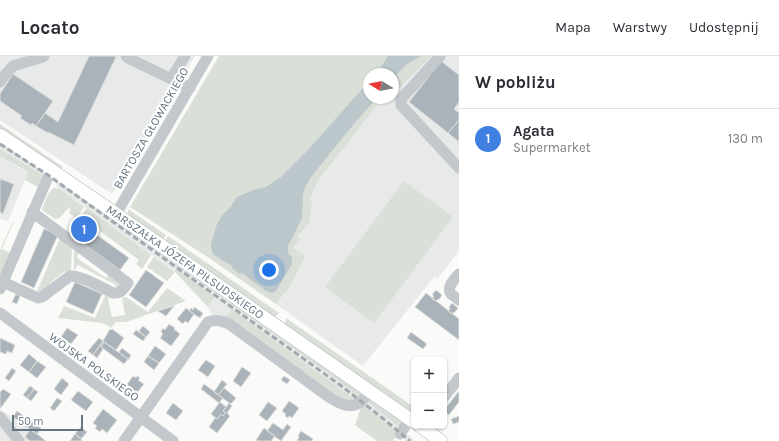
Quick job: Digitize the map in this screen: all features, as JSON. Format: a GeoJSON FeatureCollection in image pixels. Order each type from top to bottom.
{"type":"FeatureCollection","features":[{"type":"Feature","properties":{"kind":"main road","name":"MARSZAŁKA JÓZEFA PIŁSUDSKIEGO"},"geometry":{"type":"LineString","coordinates":[[0,135],[411,420]]}},
{"type":"Feature","properties":{"kind":"main road","name":"MARSZAŁKA JÓZEFA PIŁSUDSKIEGO"},"geometry":{"type":"LineString","coordinates":[[424,429],[440,441]]}},
{"type":"Feature","properties":{"kind":"street"},"geometry":{"type":"LineString","coordinates":[[0,82],[13,66],[44,56]]}},
{"type":"Feature","properties":{"kind":"street"},"geometry":{"type":"LineString","coordinates":[[126,56],[190,88]]}},
{"type":"Feature","properties":{"kind":"street"},"geometry":{"type":"LineString","coordinates":[[171,78],[185,56]]}},
{"type":"Feature","properties":{"kind":"street","name":"BARTOSZA GŁOWACKIEGO"},"geometry":{"type":"LineString","coordinates":[[116,214],[208,56]]}},
{"type":"Feature","properties":{"kind":"street"},"geometry":{"type":"LineString","coordinates":[[440,56],[405,95],[401,105],[459,168]]}},
{"type":"Feature","properties":{"kind":"street"},"geometry":{"type":"LineString","coordinates":[[32,212],[128,283],[121,292],[113,293],[76,276],[70,276],[42,297],[38,298],[1,286],[32,212],[51,170]]}},
{"type":"Feature","properties":{"kind":"street"},"geometry":{"type":"LineString","coordinates":[[459,274],[450,286],[449,291],[459,300]]}},
{"type":"Feature","properties":{"kind":"street","name":"WOJSKA POLSKIEGO"},"geometry":{"type":"LineString","coordinates":[[0,314],[173,441]]}},
{"type":"Feature","properties":{"kind":"street"},"geometry":{"type":"LineString","coordinates":[[124,441],[208,322],[213,320],[219,320],[229,324],[339,403],[356,405],[360,403],[370,391]]}},
{"type":"Feature","properties":{"kind":"street"},"geometry":{"type":"LineString","coordinates":[[447,393],[459,378]]}},
{"type":"Feature","properties":{"kind":"street"},"geometry":{"type":"LineString","coordinates":[[0,417],[19,441]]}},
{"type":"Feature","properties":{"kind":"street"},"geometry":{"type":"LineString","coordinates":[[400,434],[411,428]]}},
{"type":"Feature","properties":{"kind":"shaded area"},"geometry":{"type":"Polygon","coordinates":[[[0,56],[195,56],[112,194],[0,120],[0,56]]]}},
{"type":"Feature","properties":{"kind":"shaded area"},"geometry":{"type":"Polygon","coordinates":[[[219,56],[432,56],[399,88],[399,68],[363,68],[363,104],[379,104],[318,181],[310,199],[312,201],[309,223],[298,237],[300,239],[293,248],[305,256],[291,285],[276,304],[206,256],[130,207],[219,56]]]}},
{"type":"Feature","properties":{"kind":"shaded area"},"geometry":{"type":"Polygon","coordinates":[[[388,56],[421,56],[407,64],[399,72],[399,68],[380,68],[388,56]]]}},
{"type":"Feature","properties":{"kind":"shaded area"},"geometry":{"type":"Polygon","coordinates":[[[432,56],[459,56],[459,251],[438,278],[434,277],[363,366],[276,304],[291,285],[304,256],[293,248],[309,223],[310,199],[318,181],[377,105],[399,104],[399,88],[432,56]]]}},
{"type":"Feature","properties":{"kind":"shaded area"},"geometry":{"type":"Polygon","coordinates":[[[363,88],[363,104],[371,104],[311,177],[305,187],[303,195],[302,218],[288,246],[288,253],[292,258],[292,264],[276,291],[272,293],[266,291],[242,273],[240,274],[233,269],[231,265],[213,254],[211,247],[212,240],[217,224],[237,197],[253,190],[266,187],[281,177],[309,149],[363,88]]]}},
{"type":"Feature","properties":{"kind":"shaded area"},"geometry":{"type":"Polygon","coordinates":[[[0,124],[63,167],[61,169],[0,128],[0,124]]]}},
{"type":"Feature","properties":{"kind":"shaded area"},"geometry":{"type":"Polygon","coordinates":[[[0,142],[45,170],[42,174],[0,149],[0,142]]]}},
{"type":"Feature","properties":{"kind":"shaded area"},"geometry":{"type":"Polygon","coordinates":[[[0,149],[42,174],[38,187],[25,180],[28,172],[0,156],[0,149]]]}},
{"type":"Feature","properties":{"kind":"shaded area"},"geometry":{"type":"Polygon","coordinates":[[[0,156],[28,173],[8,221],[0,219],[0,156]]]}},
{"type":"Feature","properties":{"kind":"shaded area"},"geometry":{"type":"Polygon","coordinates":[[[59,180],[381,413],[415,441],[406,441],[381,418],[232,309],[222,319],[214,318],[208,307],[215,297],[176,269],[175,272],[56,186],[59,180]]]}},
{"type":"Feature","properties":{"kind":"shaded area"},"geometry":{"type":"Polygon","coordinates":[[[404,181],[453,217],[374,323],[325,287],[404,181]]]}},
{"type":"Feature","properties":{"kind":"shaded area"},"geometry":{"type":"Polygon","coordinates":[[[68,186],[363,393],[361,398],[68,186]]]}},
{"type":"Feature","properties":{"kind":"shaded area"},"geometry":{"type":"Polygon","coordinates":[[[54,188],[60,189],[84,207],[76,218],[69,213],[71,207],[58,219],[55,219],[42,210],[48,195],[54,188]]]}},
{"type":"Feature","properties":{"kind":"shaded area"},"geometry":{"type":"Polygon","coordinates":[[[87,208],[151,255],[142,269],[136,264],[139,260],[100,231],[100,229],[82,215],[87,208]]]}},
{"type":"Feature","properties":{"kind":"shaded area"},"geometry":{"type":"Polygon","coordinates":[[[128,209],[166,235],[163,239],[131,217],[128,213],[128,209]]]}},
{"type":"Feature","properties":{"kind":"shaded area"},"geometry":{"type":"Polygon","coordinates":[[[12,223],[2,249],[11,253],[0,279],[0,251],[12,223]]]}},
{"type":"Feature","properties":{"kind":"shaded area"},"geometry":{"type":"Polygon","coordinates":[[[61,236],[72,246],[71,273],[69,274],[65,271],[50,283],[51,288],[43,294],[37,291],[61,236]]]}},
{"type":"Feature","properties":{"kind":"shaded area"},"geometry":{"type":"Polygon","coordinates":[[[168,236],[279,313],[274,317],[165,241],[168,236]]]}},
{"type":"Feature","properties":{"kind":"shaded area"},"geometry":{"type":"Polygon","coordinates":[[[74,247],[79,252],[77,258],[106,278],[110,273],[119,280],[121,285],[114,290],[116,285],[78,265],[74,271],[74,247]]]}},
{"type":"Feature","properties":{"kind":"shaded area"},"geometry":{"type":"Polygon","coordinates":[[[154,257],[174,272],[177,269],[215,297],[208,307],[175,272],[167,281],[147,267],[154,257]]]}},
{"type":"Feature","properties":{"kind":"shaded area"},"geometry":{"type":"Polygon","coordinates":[[[167,288],[186,301],[126,322],[116,322],[111,328],[102,323],[58,318],[64,306],[95,318],[106,294],[112,317],[125,315],[122,298],[126,297],[148,312],[167,288]]]}},
{"type":"Feature","properties":{"kind":"shaded area"},"geometry":{"type":"Polygon","coordinates":[[[232,309],[356,400],[341,400],[222,319],[232,309]]]}},
{"type":"Feature","properties":{"kind":"shaded area"},"geometry":{"type":"Polygon","coordinates":[[[286,318],[411,405],[411,413],[285,325],[286,318]]]}},
{"type":"Feature","properties":{"kind":"shaded area"},"geometry":{"type":"Polygon","coordinates":[[[371,399],[404,422],[401,429],[366,401],[371,399]]]}},
{"type":"Feature","properties":{"kind":"shaded area"},"geometry":{"type":"Polygon","coordinates":[[[362,404],[398,433],[393,441],[377,441],[355,425],[362,404]]]}},
{"type":"Feature","properties":{"kind":"shaded area"},"geometry":{"type":"Polygon","coordinates":[[[0,409],[30,430],[46,441],[0,441],[0,409]]]}},
{"type":"Feature","properties":{"kind":"building"},"geometry":{"type":"Polygon","coordinates":[[[89,56],[116,57],[74,145],[36,126],[45,113],[58,122],[89,56]]]}},
{"type":"Feature","properties":{"kind":"building"},"geometry":{"type":"Polygon","coordinates":[[[441,61],[459,75],[459,102],[454,109],[459,113],[459,120],[448,133],[409,102],[441,61]]]}},
{"type":"Feature","properties":{"kind":"building"},"geometry":{"type":"Polygon","coordinates":[[[13,74],[53,101],[36,126],[32,123],[31,125],[20,118],[22,116],[0,101],[0,94],[13,74]]]}},
{"type":"Feature","properties":{"kind":"building"},"geometry":{"type":"Polygon","coordinates":[[[459,120],[459,142],[448,133],[459,120]]]}},
{"type":"Feature","properties":{"kind":"building"},"geometry":{"type":"Polygon","coordinates":[[[0,179],[14,184],[3,214],[0,212],[0,179]]]}},
{"type":"Feature","properties":{"kind":"building"},"geometry":{"type":"Polygon","coordinates":[[[80,221],[95,232],[94,233],[82,224],[74,235],[71,233],[80,221]]]}},
{"type":"Feature","properties":{"kind":"building"},"geometry":{"type":"Polygon","coordinates":[[[82,224],[129,258],[120,270],[73,236],[82,224]]]}},
{"type":"Feature","properties":{"kind":"building"},"geometry":{"type":"Polygon","coordinates":[[[44,229],[58,235],[34,288],[21,282],[44,229]]]}},
{"type":"Feature","properties":{"kind":"building"},"geometry":{"type":"Polygon","coordinates":[[[146,270],[164,283],[146,307],[129,295],[146,270]]]}},
{"type":"Feature","properties":{"kind":"building"},"geometry":{"type":"Polygon","coordinates":[[[75,282],[102,294],[93,314],[66,302],[75,282]]]}},
{"type":"Feature","properties":{"kind":"building"},"geometry":{"type":"Polygon","coordinates":[[[436,290],[442,295],[439,300],[438,299],[436,301],[432,299],[434,296],[432,295],[436,290]]]}},
{"type":"Feature","properties":{"kind":"building"},"geometry":{"type":"Polygon","coordinates":[[[426,293],[459,319],[459,340],[415,307],[426,293]]]}},
{"type":"Feature","properties":{"kind":"building"},"geometry":{"type":"Polygon","coordinates":[[[16,294],[20,296],[17,304],[12,302],[16,294]]]}},
{"type":"Feature","properties":{"kind":"building"},"geometry":{"type":"Polygon","coordinates":[[[452,303],[458,308],[452,314],[448,311],[452,303]]]}},
{"type":"Feature","properties":{"kind":"building"},"geometry":{"type":"Polygon","coordinates":[[[174,306],[166,316],[158,311],[174,306]]]}},
{"type":"Feature","properties":{"kind":"building"},"geometry":{"type":"Polygon","coordinates":[[[194,307],[203,313],[200,318],[189,311],[191,308],[193,310],[194,307]]]}},
{"type":"Feature","properties":{"kind":"building"},"geometry":{"type":"Polygon","coordinates":[[[186,308],[194,314],[188,323],[185,321],[183,324],[177,319],[186,308]]]}},
{"type":"Feature","properties":{"kind":"building"},"geometry":{"type":"Polygon","coordinates":[[[169,324],[180,334],[171,346],[160,338],[163,334],[161,332],[163,328],[165,330],[169,324]]]}},
{"type":"Feature","properties":{"kind":"building"},"geometry":{"type":"Polygon","coordinates":[[[143,326],[150,332],[146,337],[139,331],[143,326]]]}},
{"type":"Feature","properties":{"kind":"building"},"geometry":{"type":"Polygon","coordinates":[[[67,328],[78,335],[71,344],[61,337],[67,328]]]}},
{"type":"Feature","properties":{"kind":"building"},"geometry":{"type":"Polygon","coordinates":[[[110,329],[124,338],[116,350],[103,341],[110,329]]]}},
{"type":"Feature","properties":{"kind":"building"},"geometry":{"type":"Polygon","coordinates":[[[136,330],[146,337],[143,341],[133,334],[136,330]]]}},
{"type":"Feature","properties":{"kind":"building"},"geometry":{"type":"Polygon","coordinates":[[[411,332],[427,344],[423,349],[407,338],[411,332]]]}},
{"type":"Feature","properties":{"kind":"building"},"geometry":{"type":"Polygon","coordinates":[[[0,338],[15,345],[12,353],[7,351],[6,354],[0,352],[0,338]]]}},
{"type":"Feature","properties":{"kind":"building"},"geometry":{"type":"Polygon","coordinates":[[[99,338],[103,341],[93,355],[88,351],[99,338]]]}},
{"type":"Feature","properties":{"kind":"building"},"geometry":{"type":"Polygon","coordinates":[[[103,341],[104,342],[101,347],[103,349],[97,358],[93,355],[103,341]]]}},
{"type":"Feature","properties":{"kind":"building"},"geometry":{"type":"Polygon","coordinates":[[[104,342],[128,359],[124,364],[101,347],[104,342]]]}},
{"type":"Feature","properties":{"kind":"building"},"geometry":{"type":"Polygon","coordinates":[[[155,346],[166,354],[159,363],[148,356],[155,346]]]}},
{"type":"Feature","properties":{"kind":"building"},"geometry":{"type":"Polygon","coordinates":[[[122,348],[131,355],[128,360],[119,352],[122,348]]]}},
{"type":"Feature","properties":{"kind":"building"},"geometry":{"type":"Polygon","coordinates":[[[29,354],[37,361],[29,372],[20,365],[29,354]]]}},
{"type":"Feature","properties":{"kind":"building"},"geometry":{"type":"Polygon","coordinates":[[[148,356],[159,363],[154,370],[144,362],[148,356]]]}},
{"type":"Feature","properties":{"kind":"building"},"geometry":{"type":"Polygon","coordinates":[[[206,360],[215,366],[208,377],[198,370],[206,360]]]}},
{"type":"Feature","properties":{"kind":"building"},"geometry":{"type":"Polygon","coordinates":[[[37,361],[46,367],[37,378],[29,372],[37,361]]]}},
{"type":"Feature","properties":{"kind":"building"},"geometry":{"type":"Polygon","coordinates":[[[242,367],[251,373],[241,387],[233,381],[242,367]]]}},
{"type":"Feature","properties":{"kind":"building"},"geometry":{"type":"Polygon","coordinates":[[[12,368],[16,371],[9,381],[5,378],[12,368]]]}},
{"type":"Feature","properties":{"kind":"building"},"geometry":{"type":"Polygon","coordinates":[[[133,376],[140,378],[138,380],[144,384],[136,394],[126,386],[133,376]]]}},
{"type":"Feature","properties":{"kind":"building"},"geometry":{"type":"Polygon","coordinates":[[[284,376],[290,380],[287,384],[281,380],[284,376]]]}},
{"type":"Feature","properties":{"kind":"building"},"geometry":{"type":"Polygon","coordinates":[[[62,378],[69,384],[61,395],[54,389],[62,378]]]}},
{"type":"Feature","properties":{"kind":"building"},"geometry":{"type":"Polygon","coordinates":[[[222,380],[227,384],[218,395],[214,392],[222,380]]]}},
{"type":"Feature","properties":{"kind":"building"},"geometry":{"type":"Polygon","coordinates":[[[204,384],[223,398],[219,403],[201,389],[204,384]]]}},
{"type":"Feature","properties":{"kind":"building"},"geometry":{"type":"Polygon","coordinates":[[[30,386],[34,389],[27,398],[23,395],[30,386]]]}},
{"type":"Feature","properties":{"kind":"building"},"geometry":{"type":"Polygon","coordinates":[[[224,388],[236,398],[231,404],[218,395],[224,388]]]}},
{"type":"Feature","properties":{"kind":"building"},"geometry":{"type":"Polygon","coordinates":[[[3,389],[11,394],[0,409],[0,392],[3,389]]]}},
{"type":"Feature","properties":{"kind":"building"},"geometry":{"type":"Polygon","coordinates":[[[34,389],[38,392],[31,401],[27,398],[34,389]]]}},
{"type":"Feature","properties":{"kind":"building"},"geometry":{"type":"Polygon","coordinates":[[[78,391],[93,402],[86,411],[71,400],[78,391]]]}},
{"type":"Feature","properties":{"kind":"building"},"geometry":{"type":"Polygon","coordinates":[[[459,391],[459,402],[449,415],[447,413],[447,406],[459,391]]]}},
{"type":"Feature","properties":{"kind":"building"},"geometry":{"type":"Polygon","coordinates":[[[57,398],[62,401],[54,411],[50,408],[57,398]]]}},
{"type":"Feature","properties":{"kind":"building"},"geometry":{"type":"Polygon","coordinates":[[[289,401],[299,408],[292,418],[285,416],[286,414],[282,411],[289,401]]]}},
{"type":"Feature","properties":{"kind":"building"},"geometry":{"type":"Polygon","coordinates":[[[220,402],[226,407],[223,411],[226,413],[223,416],[221,414],[217,419],[211,414],[220,402]]]}},
{"type":"Feature","properties":{"kind":"building"},"geometry":{"type":"Polygon","coordinates":[[[268,402],[277,408],[267,421],[259,415],[268,402]]]}},
{"type":"Feature","properties":{"kind":"building"},"geometry":{"type":"Polygon","coordinates":[[[173,403],[183,411],[176,420],[166,413],[173,403]]]}},
{"type":"Feature","properties":{"kind":"building"},"geometry":{"type":"Polygon","coordinates":[[[229,403],[232,406],[227,413],[230,416],[217,433],[209,427],[215,418],[217,419],[221,414],[223,416],[226,413],[223,411],[229,403]]]}},
{"type":"Feature","properties":{"kind":"building"},"geometry":{"type":"Polygon","coordinates":[[[103,409],[117,420],[107,433],[102,429],[100,432],[95,428],[97,426],[93,423],[103,409]]]}},
{"type":"Feature","properties":{"kind":"building"},"geometry":{"type":"Polygon","coordinates":[[[17,411],[29,420],[25,426],[13,417],[17,411]]]}},
{"type":"Feature","properties":{"kind":"building"},"geometry":{"type":"Polygon","coordinates":[[[459,416],[459,422],[453,424],[451,419],[459,416]]]}},
{"type":"Feature","properties":{"kind":"building"},"geometry":{"type":"Polygon","coordinates":[[[29,420],[41,428],[37,434],[25,426],[29,420]]]}},
{"type":"Feature","properties":{"kind":"building"},"geometry":{"type":"Polygon","coordinates":[[[273,423],[283,430],[287,424],[291,427],[281,441],[267,431],[273,423]]]}},
{"type":"Feature","properties":{"kind":"building"},"geometry":{"type":"Polygon","coordinates":[[[81,427],[87,432],[81,439],[75,434],[81,427]]]}},
{"type":"Feature","properties":{"kind":"building"},"geometry":{"type":"Polygon","coordinates":[[[264,428],[275,436],[271,441],[256,440],[264,428]]]}},
{"type":"Feature","properties":{"kind":"building"},"geometry":{"type":"Polygon","coordinates":[[[30,430],[46,441],[30,441],[25,437],[30,430]]]}},
{"type":"Feature","properties":{"kind":"building"},"geometry":{"type":"Polygon","coordinates":[[[301,431],[313,439],[312,441],[297,441],[301,431]]]}},
{"type":"Feature","properties":{"kind":"building"},"geometry":{"type":"Polygon","coordinates":[[[75,434],[82,440],[81,441],[70,441],[75,434]]]}},
{"type":"Feature","properties":{"kind":"railway"},"geometry":{"type":"LineString","coordinates":[[0,144],[48,175],[340,385],[410,441]]}},
{"type":"Feature","properties":{"kind":"place","name":"Agata"},"geometry":{"type":"Point","coordinates":[84,229]}}]}
